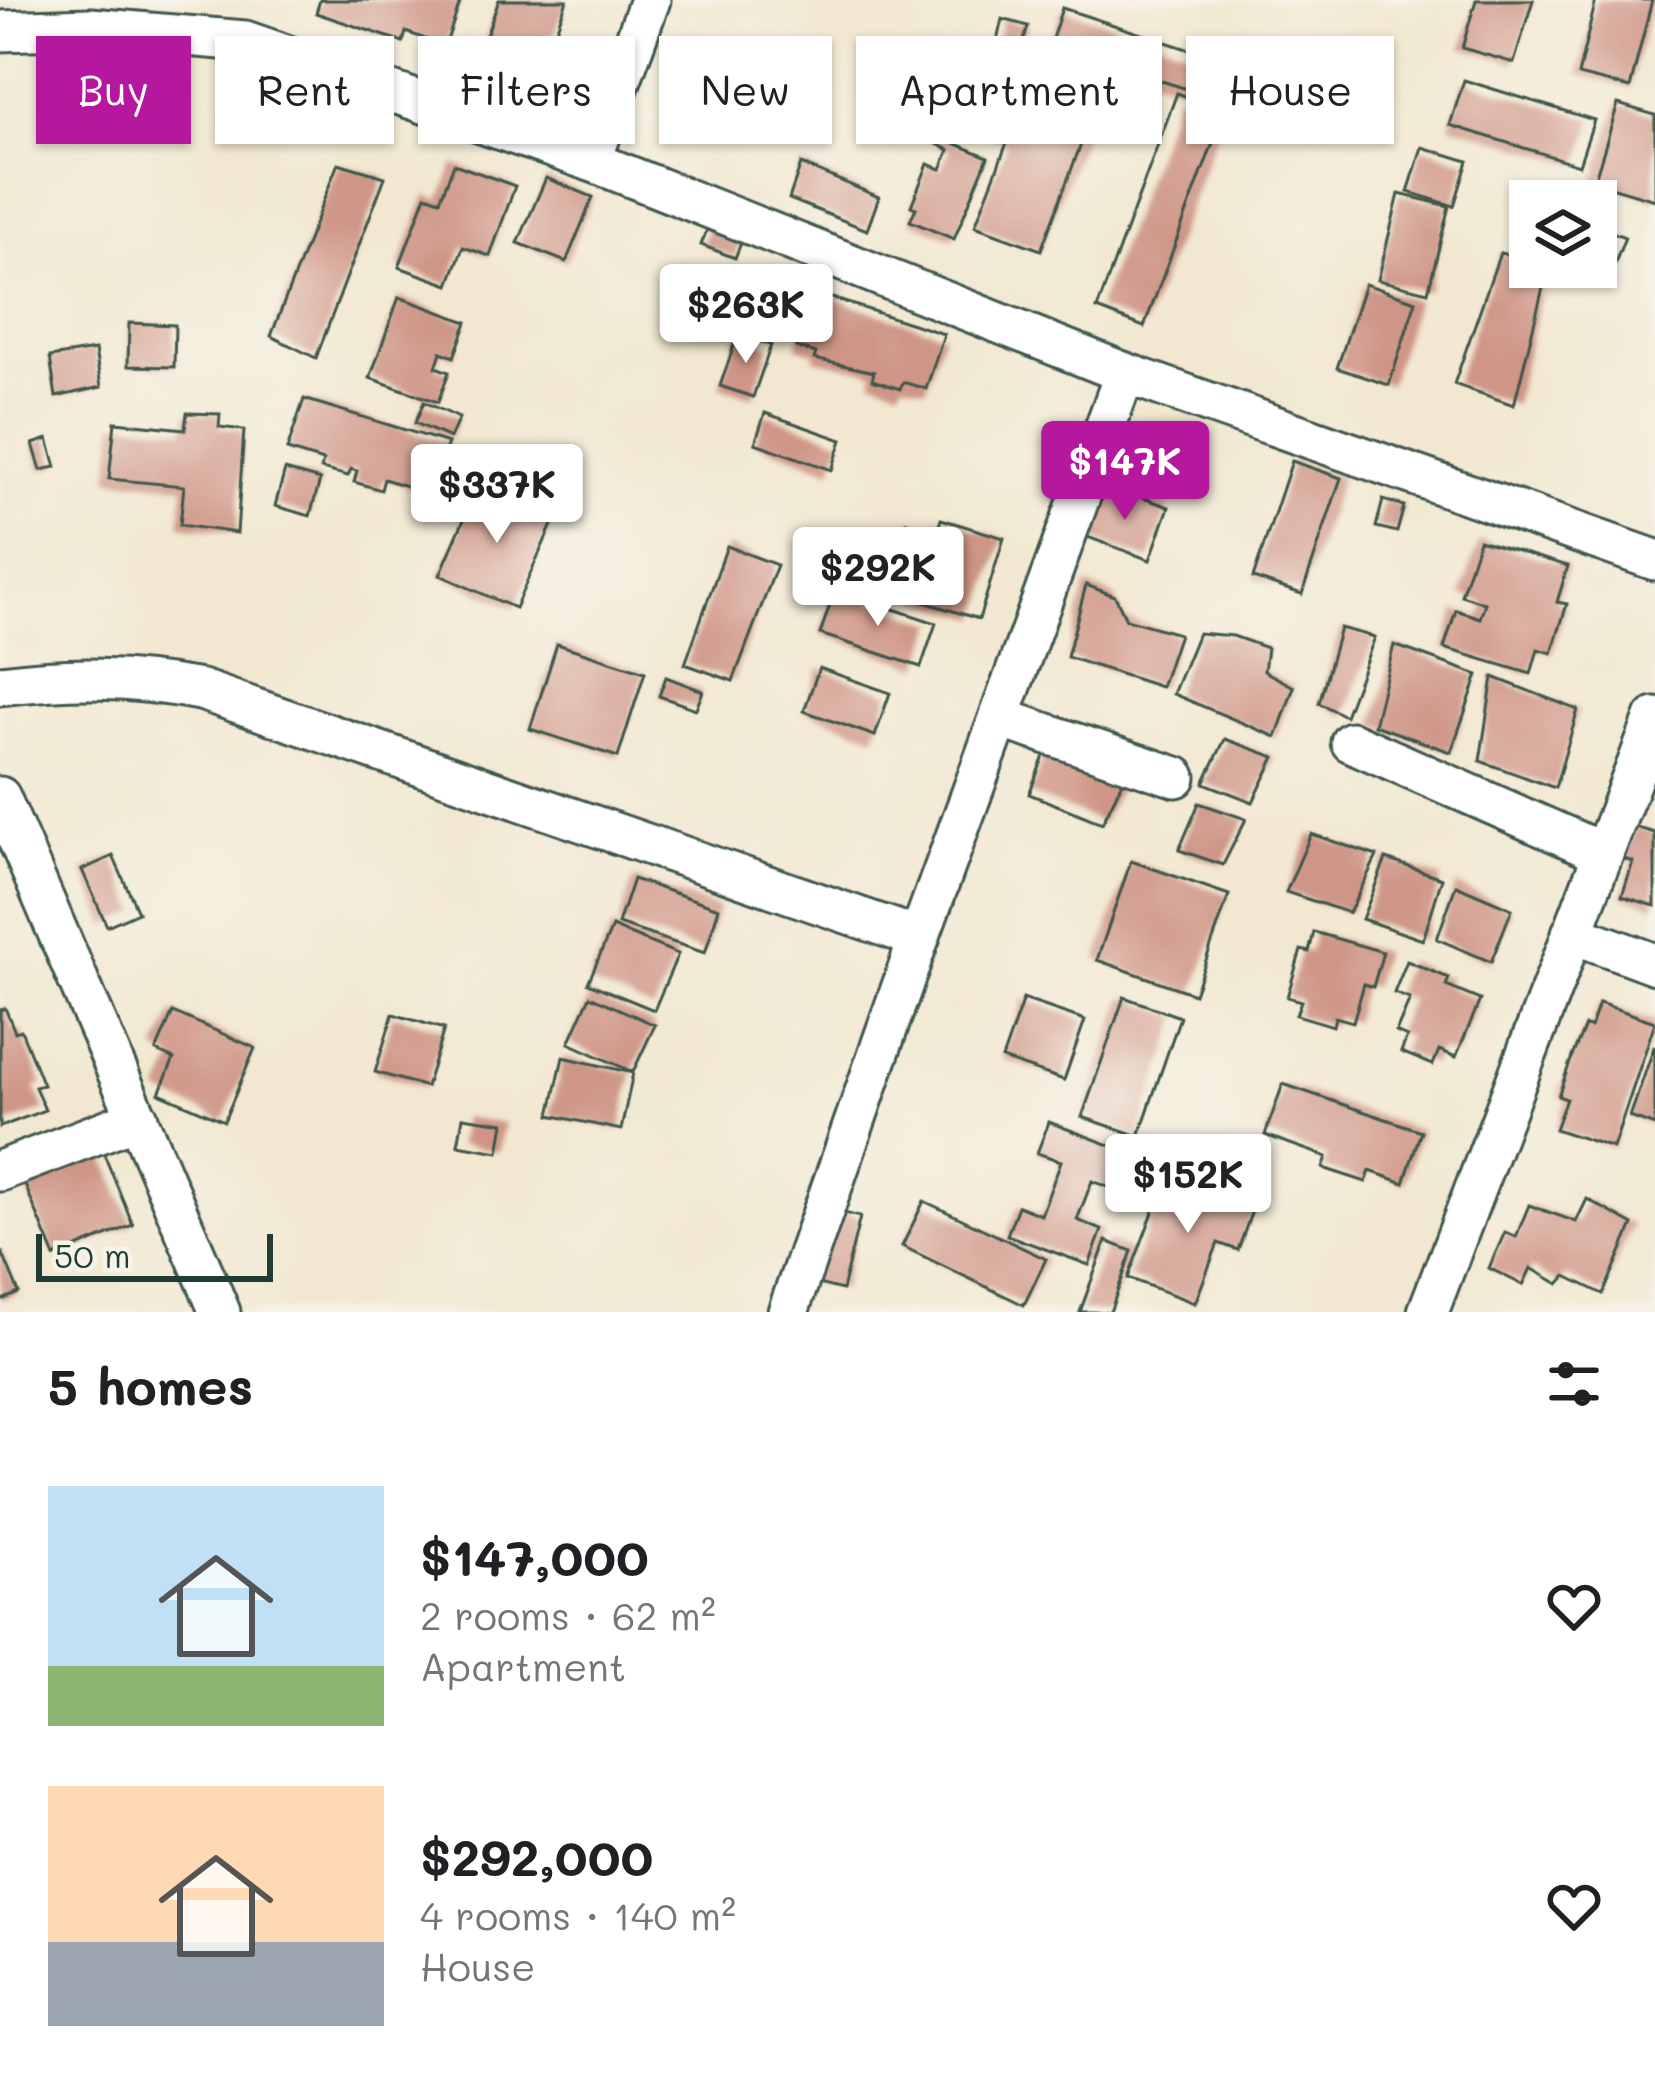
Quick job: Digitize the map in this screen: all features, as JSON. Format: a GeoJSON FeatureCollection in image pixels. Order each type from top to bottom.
{"type":"FeatureCollection","features":[{"type":"Feature","properties":{"kind":"street"},"geometry":{"type":"LineString","coordinates":[[591,161],[650,0]]}},
{"type":"Feature","properties":{"kind":"street"},"geometry":{"type":"LineString","coordinates":[[0,31],[90,28],[245,41],[591,161],[1126,373],[1655,560]]}},
{"type":"Feature","properties":{"kind":"street"},"geometry":{"type":"LineString","coordinates":[[788,1312],[1126,373]]}},
{"type":"Feature","properties":{"kind":"street"},"geometry":{"type":"LineString","coordinates":[[0,685],[61,678],[135,678],[201,690],[919,938]]}},
{"type":"Feature","properties":{"kind":"street"},"geometry":{"type":"LineString","coordinates":[[1000,718],[1176,777]]}},
{"type":"Feature","properties":{"kind":"street"},"geometry":{"type":"LineString","coordinates":[[1428,1312],[1655,718]]}},
{"type":"Feature","properties":{"kind":"street"},"geometry":{"type":"LineString","coordinates":[[1351,742],[1603,853]]}},
{"type":"Feature","properties":{"kind":"street"},"geometry":{"type":"LineString","coordinates":[[0,796],[220,1312]]}},
{"type":"Feature","properties":{"kind":"street"},"geometry":{"type":"LineString","coordinates":[[1572,933],[1655,964]]}},
{"type":"Feature","properties":{"kind":"street"},"geometry":{"type":"LineString","coordinates":[[0,1171],[138,1118]]}},
{"type":"Feature","properties":{"kind":"building"},"geometry":{"type":"Polygon","coordinates":[[[320,0],[461,0],[448,36],[406,32],[403,42],[316,13],[320,0]]]}},
{"type":"Feature","properties":{"kind":"building"},"geometry":{"type":"Polygon","coordinates":[[[499,0],[567,0],[554,36],[486,36],[499,0]]]}},
{"type":"Feature","properties":{"kind":"building"},"geometry":{"type":"Polygon","coordinates":[[[1476,0],[1533,0],[1514,63],[1462,48],[1476,0]]]}},
{"type":"Feature","properties":{"kind":"building"},"geometry":{"type":"Polygon","coordinates":[[[1596,0],[1652,0],[1630,88],[1578,75],[1596,0]]]}},
{"type":"Feature","properties":{"kind":"building"},"geometry":{"type":"Polygon","coordinates":[[[1062,8],[1147,36],[1053,36],[1062,8]]]}},
{"type":"Feature","properties":{"kind":"building"},"geometry":{"type":"Polygon","coordinates":[[[1002,19],[1028,26],[1025,36],[998,36],[1002,19]]]}},
{"type":"Feature","properties":{"kind":"building"},"geometry":{"type":"Polygon","coordinates":[[[1162,41],[1186,49],[1186,89],[1162,81],[1162,41]]]}},
{"type":"Feature","properties":{"kind":"building"},"geometry":{"type":"Polygon","coordinates":[[[1464,80],[1594,120],[1579,165],[1450,125],[1464,80]]]}},
{"type":"Feature","properties":{"kind":"building"},"geometry":{"type":"Polygon","coordinates":[[[1177,93],[1186,96],[1186,144],[1213,144],[1144,327],[1097,309],[1158,144],[1162,144],[1177,93]]]}},
{"type":"Feature","properties":{"kind":"building"},"geometry":{"type":"Polygon","coordinates":[[[1618,104],[1655,115],[1655,200],[1617,189],[1617,180],[1595,180],[1618,104]]]}},
{"type":"Feature","properties":{"kind":"building"},"geometry":{"type":"Polygon","coordinates":[[[937,144],[957,144],[988,157],[954,239],[910,221],[928,164],[941,169],[949,150],[937,144]]]}},
{"type":"Feature","properties":{"kind":"building"},"geometry":{"type":"Polygon","coordinates":[[[1007,144],[1081,144],[1041,250],[975,226],[1007,144]]]}},
{"type":"Feature","properties":{"kind":"building"},"geometry":{"type":"Polygon","coordinates":[[[1422,147],[1468,161],[1454,206],[1408,192],[1422,147]]]}},
{"type":"Feature","properties":{"kind":"building"},"geometry":{"type":"Polygon","coordinates":[[[338,163],[385,177],[316,358],[271,336],[338,163]]]}},
{"type":"Feature","properties":{"kind":"building"},"geometry":{"type":"Polygon","coordinates":[[[454,164],[515,186],[490,256],[463,247],[449,285],[399,267],[426,195],[440,200],[454,164]]]}},
{"type":"Feature","properties":{"kind":"building"},"geometry":{"type":"Polygon","coordinates":[[[801,164],[879,197],[867,230],[789,199],[801,164]]]}},
{"type":"Feature","properties":{"kind":"building"},"geometry":{"type":"Polygon","coordinates":[[[546,178],[593,197],[566,262],[518,243],[546,178]]]}},
{"type":"Feature","properties":{"kind":"building"},"geometry":{"type":"Polygon","coordinates":[[[1399,194],[1449,206],[1428,292],[1378,280],[1399,194]]]}},
{"type":"Feature","properties":{"kind":"building"},"geometry":{"type":"Polygon","coordinates":[[[710,222],[744,235],[735,258],[701,245],[710,222]]]}},
{"type":"Feature","properties":{"kind":"building"},"geometry":{"type":"Polygon","coordinates":[[[1617,234],[1625,237],[1617,258],[1617,234]]]}},
{"type":"Feature","properties":{"kind":"building"},"geometry":{"type":"Polygon","coordinates":[[[1500,253],[1509,255],[1509,288],[1543,288],[1514,405],[1454,384],[1500,253]]]}},
{"type":"Feature","properties":{"kind":"building"},"geometry":{"type":"Polygon","coordinates":[[[1365,284],[1416,301],[1389,385],[1337,368],[1365,284]]]}},
{"type":"Feature","properties":{"kind":"building"},"geometry":{"type":"Polygon","coordinates":[[[813,292],[944,334],[926,389],[903,382],[900,389],[872,380],[874,372],[814,359],[816,353],[796,347],[813,292]]]}},
{"type":"Feature","properties":{"kind":"building"},"geometry":{"type":"Polygon","coordinates":[[[399,297],[467,322],[454,357],[441,352],[436,367],[449,372],[438,402],[370,378],[399,297]]]}},
{"type":"Feature","properties":{"kind":"building"},"geometry":{"type":"Polygon","coordinates":[[[129,323],[175,325],[174,367],[128,366],[129,323]]]}},
{"type":"Feature","properties":{"kind":"building"},"geometry":{"type":"Polygon","coordinates":[[[738,334],[771,345],[753,397],[720,386],[738,334]]]}},
{"type":"Feature","properties":{"kind":"building"},"geometry":{"type":"Polygon","coordinates":[[[95,350],[101,387],[56,397],[50,357],[95,350]]]}},
{"type":"Feature","properties":{"kind":"building"},"geometry":{"type":"Polygon","coordinates":[[[304,399],[448,443],[428,493],[384,479],[381,490],[354,482],[357,471],[351,469],[348,476],[321,469],[323,461],[287,450],[304,399]]]}},
{"type":"Feature","properties":{"kind":"building"},"geometry":{"type":"Polygon","coordinates":[[[424,402],[459,418],[450,438],[415,423],[424,402]]]}},
{"type":"Feature","properties":{"kind":"building"},"geometry":{"type":"Polygon","coordinates":[[[187,413],[220,414],[219,427],[244,430],[237,533],[180,525],[184,486],[109,479],[115,422],[185,429],[187,413]]]}},
{"type":"Feature","properties":{"kind":"building"},"geometry":{"type":"Polygon","coordinates":[[[765,413],[842,440],[832,470],[755,443],[765,413]]]}},
{"type":"Feature","properties":{"kind":"building"},"geometry":{"type":"Polygon","coordinates":[[[48,439],[56,467],[41,470],[33,444],[48,439]]]}},
{"type":"Feature","properties":{"kind":"building"},"geometry":{"type":"Polygon","coordinates":[[[1292,461],[1341,478],[1302,594],[1253,578],[1292,461]]]}},
{"type":"Feature","properties":{"kind":"building"},"geometry":{"type":"Polygon","coordinates":[[[285,470],[320,480],[310,516],[275,506],[285,470]]]}},
{"type":"Feature","properties":{"kind":"building"},"geometry":{"type":"Polygon","coordinates":[[[479,485],[555,518],[515,608],[440,575],[479,485]]]}},
{"type":"Feature","properties":{"kind":"building"},"geometry":{"type":"Polygon","coordinates":[[[1129,493],[1169,507],[1150,560],[1079,534],[1095,495],[1129,493]]]}},
{"type":"Feature","properties":{"kind":"building"},"geometry":{"type":"Polygon","coordinates":[[[1383,500],[1404,506],[1397,532],[1376,527],[1383,500]]]}},
{"type":"Feature","properties":{"kind":"building"},"geometry":{"type":"Polygon","coordinates":[[[941,519],[1004,538],[979,619],[885,590],[906,522],[937,532],[941,519]]]}},
{"type":"Feature","properties":{"kind":"building"},"geometry":{"type":"Polygon","coordinates":[[[1479,540],[1568,566],[1557,602],[1567,604],[1552,653],[1538,649],[1531,674],[1444,648],[1456,610],[1480,618],[1485,603],[1461,595],[1479,540]]]}},
{"type":"Feature","properties":{"kind":"building"},"geometry":{"type":"Polygon","coordinates":[[[727,546],[777,565],[733,681],[685,664],[727,546]]]}},
{"type":"Feature","properties":{"kind":"building"},"geometry":{"type":"Polygon","coordinates":[[[1086,585],[1115,596],[1126,619],[1179,634],[1161,687],[1067,657],[1086,585]]]}},
{"type":"Feature","properties":{"kind":"building"},"geometry":{"type":"Polygon","coordinates":[[[835,590],[936,623],[921,667],[820,634],[835,590]]]}},
{"type":"Feature","properties":{"kind":"building"},"geometry":{"type":"Polygon","coordinates":[[[1340,628],[1375,637],[1345,716],[1319,703],[1340,628]]]}},
{"type":"Feature","properties":{"kind":"building"},"geometry":{"type":"Polygon","coordinates":[[[1198,633],[1233,636],[1267,648],[1264,671],[1294,687],[1276,737],[1173,694],[1198,633]]]}},
{"type":"Feature","properties":{"kind":"building"},"geometry":{"type":"Polygon","coordinates":[[[557,644],[645,672],[618,757],[530,729],[557,644]]]}},
{"type":"Feature","properties":{"kind":"building"},"geometry":{"type":"Polygon","coordinates":[[[1394,645],[1478,675],[1451,752],[1374,725],[1394,645]]]}},
{"type":"Feature","properties":{"kind":"building"},"geometry":{"type":"Polygon","coordinates":[[[819,668],[890,693],[875,736],[804,711],[819,668]]]}},
{"type":"Feature","properties":{"kind":"building"},"geometry":{"type":"Polygon","coordinates":[[[666,677],[703,691],[696,709],[659,696],[666,677]]]}},
{"type":"Feature","properties":{"kind":"building"},"geometry":{"type":"Polygon","coordinates":[[[1493,677],[1578,710],[1555,788],[1480,761],[1493,677]]]}},
{"type":"Feature","properties":{"kind":"building"},"geometry":{"type":"Polygon","coordinates":[[[1225,739],[1275,757],[1253,802],[1204,783],[1225,739]]]}},
{"type":"Feature","properties":{"kind":"building"},"geometry":{"type":"Polygon","coordinates":[[[1048,746],[1126,775],[1102,823],[1029,794],[1048,746]]]}},
{"type":"Feature","properties":{"kind":"building"},"geometry":{"type":"Polygon","coordinates":[[[1199,803],[1246,819],[1223,865],[1179,850],[1199,803]]]}},
{"type":"Feature","properties":{"kind":"building"},"geometry":{"type":"Polygon","coordinates":[[[1635,827],[1655,833],[1655,906],[1622,896],[1633,862],[1624,859],[1635,827]]]}},
{"type":"Feature","properties":{"kind":"building"},"geometry":{"type":"Polygon","coordinates":[[[1311,834],[1377,856],[1349,913],[1286,892],[1311,834]]]}},
{"type":"Feature","properties":{"kind":"building"},"geometry":{"type":"Polygon","coordinates":[[[113,856],[138,912],[107,926],[82,870],[113,856]]]}},
{"type":"Feature","properties":{"kind":"building"},"geometry":{"type":"Polygon","coordinates":[[[1386,859],[1442,878],[1423,940],[1362,919],[1386,859]]]}},
{"type":"Feature","properties":{"kind":"building"},"geometry":{"type":"Polygon","coordinates":[[[1131,861],[1229,895],[1194,994],[1097,960],[1131,861]]]}},
{"type":"Feature","properties":{"kind":"building"},"geometry":{"type":"Polygon","coordinates":[[[633,879],[719,908],[705,953],[618,924],[633,879]]]}},
{"type":"Feature","properties":{"kind":"building"},"geometry":{"type":"Polygon","coordinates":[[[1456,885],[1512,909],[1491,962],[1437,939],[1456,885]]]}},
{"type":"Feature","properties":{"kind":"building"},"geometry":{"type":"Polygon","coordinates":[[[612,927],[678,954],[654,1010],[588,983],[612,927]]]}},
{"type":"Feature","properties":{"kind":"building"},"geometry":{"type":"Polygon","coordinates":[[[1314,932],[1383,952],[1373,987],[1364,984],[1353,1022],[1335,1017],[1333,1026],[1296,1015],[1301,1001],[1287,997],[1301,950],[1309,952],[1314,932]]]}},
{"type":"Feature","properties":{"kind":"building"},"geometry":{"type":"Polygon","coordinates":[[[1407,961],[1449,978],[1446,986],[1480,1000],[1456,1057],[1439,1050],[1433,1065],[1401,1052],[1407,1037],[1396,1032],[1410,999],[1394,993],[1407,961]]]}},
{"type":"Feature","properties":{"kind":"building"},"geometry":{"type":"Polygon","coordinates":[[[590,996],[655,1025],[633,1072],[569,1043],[590,996]]]}},
{"type":"Feature","properties":{"kind":"building"},"geometry":{"type":"Polygon","coordinates":[[[1124,997],[1180,1017],[1139,1136],[1082,1117],[1124,997]]]}},
{"type":"Feature","properties":{"kind":"building"},"geometry":{"type":"Polygon","coordinates":[[[1023,999],[1085,1020],[1064,1080],[1002,1059],[1023,999]]]}},
{"type":"Feature","properties":{"kind":"building"},"geometry":{"type":"Polygon","coordinates":[[[1599,1003],[1655,1022],[1613,1148],[1555,1129],[1566,1099],[1558,1096],[1599,1003]]]}},
{"type":"Feature","properties":{"kind":"building"},"geometry":{"type":"Polygon","coordinates":[[[5,1008],[15,1032],[21,1030],[43,1085],[35,1087],[45,1110],[0,1127],[0,1010],[5,1008]]]}},
{"type":"Feature","properties":{"kind":"building"},"geometry":{"type":"Polygon","coordinates":[[[173,1012],[255,1048],[224,1121],[159,1093],[174,1059],[156,1051],[173,1012]]]}},
{"type":"Feature","properties":{"kind":"building"},"geometry":{"type":"Polygon","coordinates":[[[393,1014],[444,1029],[426,1087],[375,1072],[393,1014]]]}},
{"type":"Feature","properties":{"kind":"building"},"geometry":{"type":"Polygon","coordinates":[[[1655,1047],[1655,1126],[1630,1117],[1655,1047]]]}},
{"type":"Feature","properties":{"kind":"building"},"geometry":{"type":"Polygon","coordinates":[[[563,1057],[633,1073],[621,1130],[550,1115],[563,1057]]]}},
{"type":"Feature","properties":{"kind":"building"},"geometry":{"type":"Polygon","coordinates":[[[1283,1084],[1421,1131],[1404,1183],[1370,1171],[1366,1182],[1323,1168],[1327,1157],[1265,1135],[1283,1084]]]}},
{"type":"Feature","properties":{"kind":"building"},"geometry":{"type":"Polygon","coordinates":[[[463,1117],[504,1123],[499,1152],[458,1145],[463,1117]]]}},
{"type":"Feature","properties":{"kind":"building"},"geometry":{"type":"Polygon","coordinates":[[[1049,1122],[1131,1153],[1117,1190],[1092,1181],[1077,1220],[1102,1230],[1089,1265],[1007,1235],[1018,1206],[1041,1215],[1061,1161],[1037,1153],[1049,1122]]]}},
{"type":"Feature","properties":{"kind":"building"},"geometry":{"type":"Polygon","coordinates":[[[101,1147],[133,1225],[55,1257],[23,1180],[101,1147]]]}},
{"type":"Feature","properties":{"kind":"building"},"geometry":{"type":"Polygon","coordinates":[[[1168,1173],[1254,1205],[1238,1250],[1218,1243],[1195,1303],[1128,1278],[1168,1173]]]}},
{"type":"Feature","properties":{"kind":"building"},"geometry":{"type":"Polygon","coordinates":[[[1587,1199],[1633,1225],[1603,1294],[1566,1276],[1559,1284],[1531,1268],[1523,1285],[1489,1268],[1505,1232],[1516,1237],[1529,1205],[1576,1222],[1587,1199]]]}},
{"type":"Feature","properties":{"kind":"building"},"geometry":{"type":"Polygon","coordinates":[[[924,1201],[1046,1259],[1024,1305],[902,1246],[924,1201]]]}},
{"type":"Feature","properties":{"kind":"building"},"geometry":{"type":"Polygon","coordinates":[[[828,1209],[860,1217],[842,1290],[810,1282],[828,1209]]]}},
{"type":"Feature","properties":{"kind":"building"},"geometry":{"type":"Polygon","coordinates":[[[1106,1241],[1132,1251],[1110,1312],[1080,1312],[1106,1241]]]}},
{"type":"Feature","properties":{"kind":"building"},"geometry":{"type":"Polygon","coordinates":[[[0,1247],[19,1293],[0,1301],[0,1247]]]}}]}
